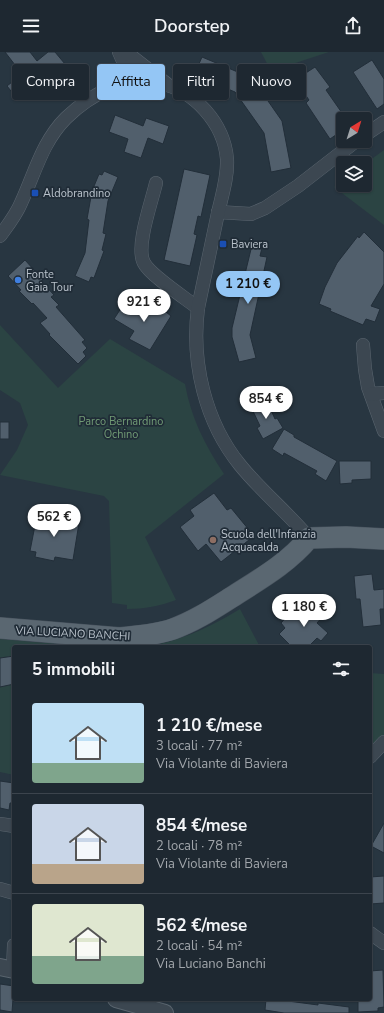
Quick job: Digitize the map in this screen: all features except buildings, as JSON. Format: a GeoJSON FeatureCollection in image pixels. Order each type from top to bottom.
{"type":"FeatureCollection","features":[{"type":"Feature","properties":{"kind":"main road"},"geometry":{"type":"LineString","coordinates":[[309,538],[346,536],[384,539]]}},
{"type":"Feature","properties":{"kind":"main road","name":"VIA LUCIANO BANCHI"},"geometry":{"type":"LineString","coordinates":[[0,628],[120,638],[166,631],[199,617],[251,585],[288,559],[309,538]]}},
{"type":"Feature","properties":{"kind":"street"},"geometry":{"type":"LineString","coordinates":[[119,52],[124,64]]}},
{"type":"Feature","properties":{"kind":"street"},"geometry":{"type":"LineString","coordinates":[[126,52],[172,87],[191,98],[207,112],[216,125],[223,140],[226,151],[227,169],[198,308],[196,338],[200,373],[206,400],[219,432],[228,448],[241,467],[309,538]]}},
{"type":"Feature","properties":{"kind":"street"},"geometry":{"type":"LineString","coordinates":[[165,85],[172,87]]}},
{"type":"Feature","properties":{"kind":"street"},"geometry":{"type":"LineString","coordinates":[[0,236],[18,209],[39,159],[56,129],[72,113],[97,95]]}},
{"type":"Feature","properties":{"kind":"street"},"geometry":{"type":"LineString","coordinates":[[372,130],[384,122]]}},
{"type":"Feature","properties":{"kind":"street"},"geometry":{"type":"LineString","coordinates":[[218,212],[251,214],[266,208],[298,186],[347,148]]}},
{"type":"Feature","properties":{"kind":"street"},"geometry":{"type":"LineString","coordinates":[[156,183],[140,249],[143,262],[154,274],[198,308]]}},
{"type":"Feature","properties":{"kind":"street"},"geometry":{"type":"LineString","coordinates":[[363,345],[368,387],[378,394],[384,431]]}},
{"type":"Feature","properties":{"kind":"street"},"geometry":{"type":"LineString","coordinates":[[372,755],[384,742]]}},
{"type":"Feature","properties":{"kind":"street"},"geometry":{"type":"LineString","coordinates":[[0,824],[12,826]]}},
{"type":"Feature","properties":{"kind":"street"},"geometry":{"type":"LineString","coordinates":[[0,889],[12,892]]}},
{"type":"Feature","properties":{"kind":"street"},"geometry":{"type":"LineString","coordinates":[[372,934],[384,943]]}},
{"type":"Feature","properties":{"kind":"street"},"geometry":{"type":"LineString","coordinates":[[9,969],[12,955]]}},
{"type":"Feature","properties":{"kind":"street"},"geometry":{"type":"LineString","coordinates":[[123,1001],[165,1013]]}},
{"type":"Feature","properties":{"kind":"green space"},"geometry":{"type":"Polygon","coordinates":[[[261,52],[329,52],[292,64],[267,64],[261,52]]]}},
{"type":"Feature","properties":{"kind":"green space"},"geometry":{"type":"Polygon","coordinates":[[[384,150],[384,225],[341,192],[372,192],[372,159],[384,150]]]}},
{"type":"Feature","properties":{"kind":"green space","name":"Parco Bernardino Ochino"},"geometry":{"type":"Polygon","coordinates":[[[0,325],[58,388],[110,339],[185,384],[195,420],[224,474],[145,537],[176,600],[152,607],[133,609],[127,609],[127,605],[112,603],[109,501],[104,496],[0,475],[17,450],[28,425],[20,403],[0,390],[0,325]]]}},
{"type":"Feature","properties":{"kind":"green space"},"geometry":{"type":"Polygon","coordinates":[[[240,609],[259,645],[156,645],[181,638],[217,622],[240,609]]]}},
{"type":"Feature","properties":{"kind":"green space"},"geometry":{"type":"Polygon","coordinates":[[[0,639],[72,645],[12,645],[12,775],[0,772],[0,639]]]}},
{"type":"Feature","properties":{"kind":"green space"},"geometry":{"type":"Polygon","coordinates":[[[372,673],[384,674],[384,736],[372,749],[372,673]]]}},
{"type":"Feature","properties":{"kind":"place","name":"Aldobrandino"},"geometry":{"type":"Point","coordinates":[35,193]}},
{"type":"Feature","properties":{"kind":"place","name":"Baviera"},"geometry":{"type":"Point","coordinates":[223,244]}},
{"type":"Feature","properties":{"kind":"place","name":"Fonte Gaia Tour"},"geometry":{"type":"Point","coordinates":[18,280]}},
{"type":"Feature","properties":{"kind":"place","name":"Scuola dell'Infanzia Acquacalda"},"geometry":{"type":"Point","coordinates":[213,540]}}]}
